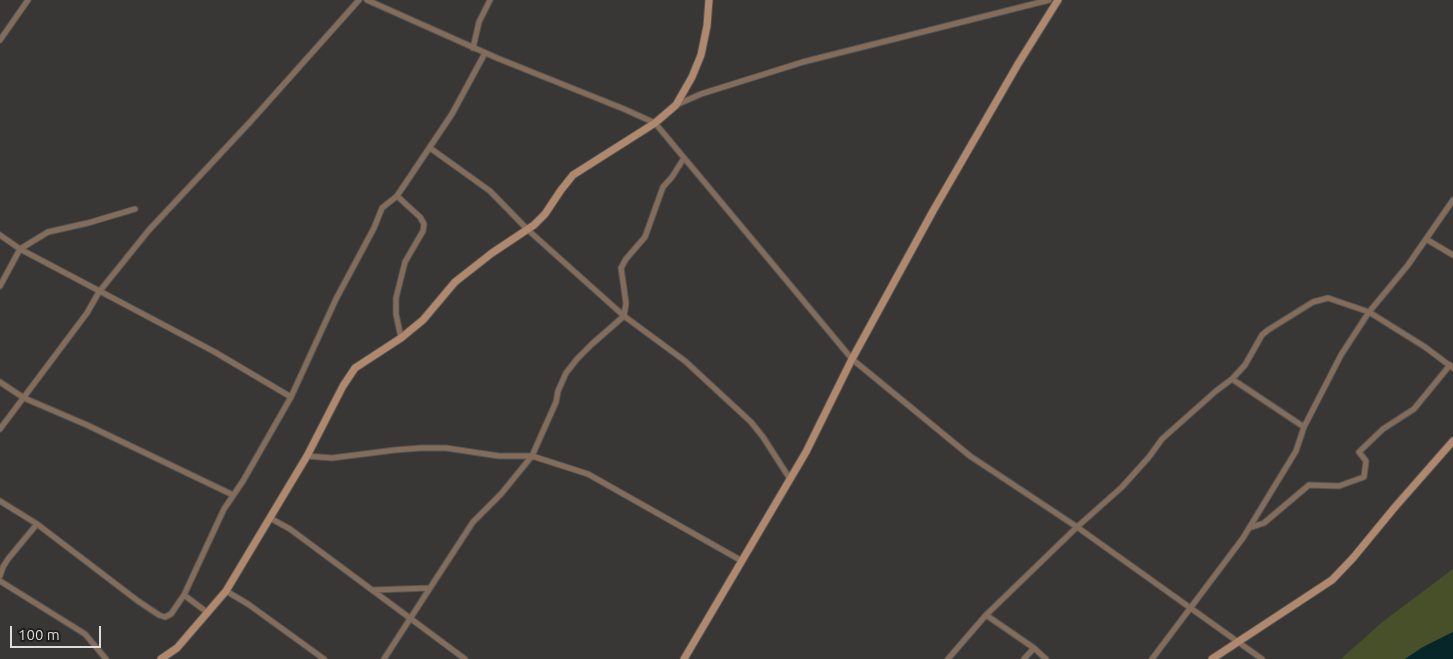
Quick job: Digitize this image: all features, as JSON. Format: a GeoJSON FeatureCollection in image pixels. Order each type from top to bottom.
{"type":"FeatureCollection","features":[{"type":"Feature","properties":{"kind":"street"},"geometry":{"type":"LineString","coordinates":[[0,40],[28,0]]}},
{"type":"Feature","properties":{"kind":"street"},"geometry":{"type":"LineString","coordinates":[[0,429],[87,312],[99,292],[149,230],[251,121],[359,0]]}},
{"type":"Feature","properties":{"kind":"street"},"geometry":{"type":"LineString","coordinates":[[367,0],[473,48],[654,123],[852,359],[970,456],[1077,527],[1262,659]]}},
{"type":"Feature","properties":{"kind":"street"},"geometry":{"type":"LineString","coordinates":[[473,48],[479,22],[490,0]]}},
{"type":"Feature","properties":{"kind":"street"},"geometry":{"type":"LineString","coordinates":[[676,106],[692,77],[701,55],[707,26],[709,0]]}},
{"type":"Feature","properties":{"kind":"street"},"geometry":{"type":"LineString","coordinates":[[162,659],[177,648],[226,591],[307,456],[350,375],[362,363],[401,338],[423,320],[455,282],[492,253],[528,230],[545,214],[574,175],[654,123],[676,106],[701,94],[803,62],[1049,0]]}},
{"type":"Feature","properties":{"kind":"street"},"geometry":{"type":"LineString","coordinates":[[684,659],[806,452],[852,359],[938,203],[1018,64],[1058,0]]}},
{"type":"Feature","properties":{"kind":"street"},"geometry":{"type":"LineString","coordinates":[[0,501],[37,524],[159,615],[165,617],[171,614],[184,595],[209,540],[233,495],[291,397],[336,299],[374,228],[382,208],[397,196],[430,148],[452,114],[485,53]]}},
{"type":"Feature","properties":{"kind":"street"},"geometry":{"type":"LineString","coordinates":[[430,148],[490,191],[528,230],[624,316],[685,360],[751,422],[790,479]]}},
{"type":"Feature","properties":{"kind":"street"},"geometry":{"type":"LineString","coordinates":[[384,659],[473,522],[501,494],[532,456],[566,374],[577,359],[592,344],[624,316],[626,303],[621,268],[644,237],[663,186],[672,178],[684,158]]}},
{"type":"Feature","properties":{"kind":"street"},"geometry":{"type":"LineString","coordinates":[[397,196],[420,217],[424,224],[423,231],[405,262],[396,298],[396,314],[401,338]]}},
{"type":"Feature","properties":{"kind":"street"},"geometry":{"type":"LineString","coordinates":[[1152,659],[1191,609],[1249,528],[1296,451],[1304,427],[1342,355],[1369,312],[1408,264],[1453,200]]}},
{"type":"Feature","properties":{"kind":"street"},"geometry":{"type":"LineString","coordinates":[[0,286],[20,249],[48,232],[88,223],[134,209]]}},
{"type":"Feature","properties":{"kind":"street"},"geometry":{"type":"LineString","coordinates":[[0,235],[20,249],[213,351],[291,397]]}},
{"type":"Feature","properties":{"kind":"street"},"geometry":{"type":"LineString","coordinates":[[1426,239],[1453,255]]}},
{"type":"Feature","properties":{"kind":"street"},"geometry":{"type":"LineString","coordinates":[[948,659],[986,615],[1077,527],[1122,487],[1149,457],[1162,438],[1245,366],[1262,335],[1312,302],[1328,298],[1369,312],[1451,366],[1414,409],[1383,429],[1359,452],[1366,461],[1364,477],[1339,486],[1309,485],[1264,523],[1249,528]]}},
{"type":"Feature","properties":{"kind":"street"},"geometry":{"type":"LineString","coordinates":[[1232,379],[1304,427]]}},
{"type":"Feature","properties":{"kind":"street"},"geometry":{"type":"LineString","coordinates":[[0,382],[24,398],[87,425],[233,495]]}},
{"type":"Feature","properties":{"kind":"street"},"geometry":{"type":"LineString","coordinates":[[1212,659],[1304,600],[1336,576],[1453,441]]}},
{"type":"Feature","properties":{"kind":"street"},"geometry":{"type":"LineString","coordinates":[[307,456],[332,458],[421,448],[446,448],[499,456],[532,456],[588,474],[742,561]]}},
{"type":"Feature","properties":{"kind":"street"},"geometry":{"type":"LineString","coordinates":[[270,518],[290,529],[465,659]]}},
{"type":"Feature","properties":{"kind":"street"},"geometry":{"type":"LineString","coordinates":[[0,576],[8,559],[37,524]]}},
{"type":"Feature","properties":{"kind":"street"},"geometry":{"type":"LineString","coordinates":[[0,581],[85,634],[106,659]]}},
{"type":"Feature","properties":{"kind":"street"},"geometry":{"type":"LineString","coordinates":[[373,590],[430,588]]}},
{"type":"Feature","properties":{"kind":"street"},"geometry":{"type":"LineString","coordinates":[[226,591],[248,604],[324,659]]}},
{"type":"Feature","properties":{"kind":"street"},"geometry":{"type":"LineString","coordinates":[[184,595],[208,613]]}},
{"type":"Feature","properties":{"kind":"street"},"geometry":{"type":"LineString","coordinates":[[986,615],[1034,648],[1046,659]]}},
{"type":"Feature","properties":{"kind":"street"},"geometry":{"type":"LineString","coordinates":[[1024,659],[1034,648]]}},
{"type":"Feature","properties":{"kind":"green space"},"geometry":{"type":"Polygon","coordinates":[[[1453,569],[1453,632],[1423,647],[1405,659],[1341,659],[1381,623],[1453,569]]]}},
{"type":"Feature","properties":{"kind":"water"},"geometry":{"type":"Polygon","coordinates":[[[1453,632],[1453,659],[1405,659],[1423,647],[1453,632]]]}}]}
